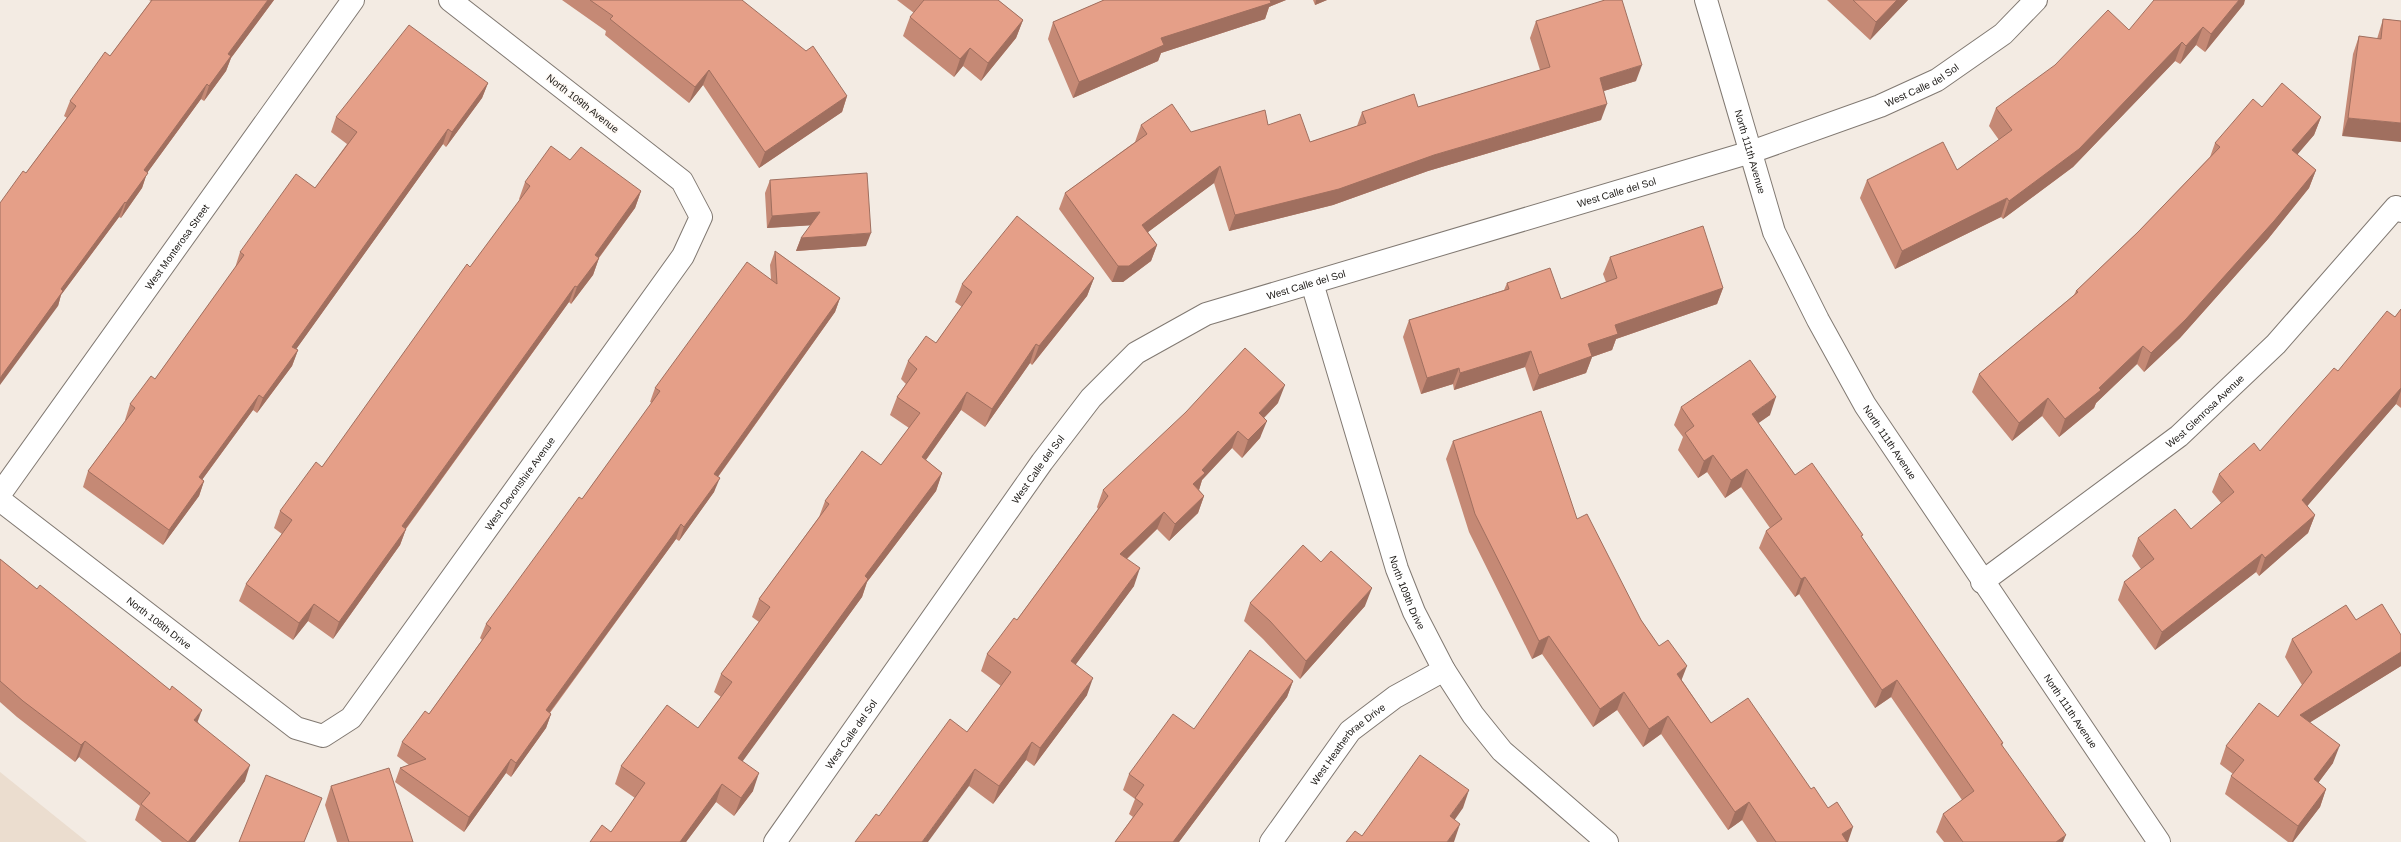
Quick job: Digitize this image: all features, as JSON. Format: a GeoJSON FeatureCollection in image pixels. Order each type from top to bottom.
{"type":"FeatureCollection","features":[{"type":"Feature","properties":{"kind":"street","name":"West Monterosa Street"},"geometry":{"type":"LineString","coordinates":[[0,494],[353,0]]}},
{"type":"Feature","properties":{"kind":"street","name":"North 109th Avenue"},"geometry":{"type":"LineString","coordinates":[[450,0],[682,181],[701,217]]}},
{"type":"Feature","properties":{"kind":"street","name":"North 111th Avenue"},"geometry":{"type":"LineString","coordinates":[[1706,0],[1774,232],[1818,320],[1865,405],[1982,582],[2159,842]]}},
{"type":"Feature","properties":{"kind":"street","name":"West Calle del Sol"},"geometry":{"type":"LineString","coordinates":[[775,842],[1038,469],[1091,398],[1136,354],[1206,314],[1751,152],[1880,106],[1937,80],[2003,34],[2036,0]]}},
{"type":"Feature","properties":{"kind":"street","name":"West Glenrosa Avenue"},"geometry":{"type":"LineString","coordinates":[[1982,582],[2179,436],[2276,344],[2398,209]]}},
{"type":"Feature","properties":{"kind":"street","name":"West Devonshire Avenue"},"geometry":{"type":"LineString","coordinates":[[323,736],[351,718],[683,256],[701,217]]}},
{"type":"Feature","properties":{"kind":"street","name":"North 109th Drive"},"geometry":{"type":"LineString","coordinates":[[1312,283],[1397,569],[1414,612],[1444,670],[1473,715],[1502,751],[1607,842]]}},
{"type":"Feature","properties":{"kind":"street","name":"North 108th Drive"},"geometry":{"type":"LineString","coordinates":[[0,500],[296,728],[323,736]]}},
{"type":"Feature","properties":{"kind":"street","name":"West Heatherbrae Drive"},"geometry":{"type":"LineString","coordinates":[[1271,842],[1350,731],[1395,697],[1444,670]]}},
{"type":"Feature","properties":{"kind":"shaded area"},"geometry":{"type":"Polygon","coordinates":[[[0,772],[87,842],[0,842],[0,772]]]}},
{"type":"Feature","properties":{"kind":"building"},"geometry":{"type":"Polygon","coordinates":[[[152,0],[268,0],[228,54],[231,56],[209,86],[207,84],[144,170],[148,173],[61,289],[63,291],[0,378],[0,203],[23,171],[26,173],[76,106],[70,101],[105,52],[110,56],[152,0]]]}},
{"type":"Feature","properties":{"kind":"building"},"geometry":{"type":"Polygon","coordinates":[[[590,0],[742,0],[806,51],[813,46],[847,96],[765,152],[709,70],[695,87],[610,19],[613,16],[590,0]]]}},
{"type":"Feature","properties":{"kind":"building"},"geometry":{"type":"Polygon","coordinates":[[[924,0],[998,0],[1023,20],[988,63],[970,48],[960,59],[910,17],[924,0]]]}},
{"type":"Feature","properties":{"kind":"building"},"geometry":{"type":"Polygon","coordinates":[[[1104,0],[1270,0],[1271,3],[1161,38],[1164,45],[1079,82],[1053,22],[1104,0]]]}},
{"type":"Feature","properties":{"kind":"building"},"geometry":{"type":"Polygon","coordinates":[[[1605,0],[1622,0],[1642,65],[1600,78],[1607,104],[1434,155],[1339,189],[1235,215],[1220,166],[1142,225],[1157,245],[1129,266],[1118,266],[1065,193],[1147,134],[1141,125],[1172,104],[1191,132],[1265,110],[1268,125],[1300,114],[1310,142],[1366,123],[1362,112],[1414,94],[1418,107],[1550,67],[1536,21],[1605,0]]]}},
{"type":"Feature","properties":{"kind":"building"},"geometry":{"type":"Polygon","coordinates":[[[1853,0],[1897,0],[1876,22],[1853,0]]]}},
{"type":"Feature","properties":{"kind":"building"},"geometry":{"type":"Polygon","coordinates":[[[2154,0],[2239,0],[2211,34],[2203,27],[2186,46],[2182,42],[2079,149],[2009,201],[2007,198],[1902,251],[1867,180],[1943,142],[1957,170],[2012,130],[1996,108],[2055,65],[2108,10],[2129,30],[2154,0]]]}},
{"type":"Feature","properties":{"kind":"building"},"geometry":{"type":"Polygon","coordinates":[[[2383,19],[2401,21],[2401,123],[2348,118],[2359,36],[2381,39],[2383,19]]]}},
{"type":"Feature","properties":{"kind":"building"},"geometry":{"type":"Polygon","coordinates":[[[409,25],[488,83],[452,132],[448,129],[292,347],[298,350],[263,398],[259,395],[199,477],[204,481],[169,530],[88,471],[135,408],[130,404],[151,376],[155,379],[244,255],[240,252],[296,174],[315,188],[357,132],[336,117],[409,25]]]}},
{"type":"Feature","properties":{"kind":"building"},"geometry":{"type":"Polygon","coordinates":[[[2282,83],[2321,117],[2292,150],[2316,170],[2274,221],[2186,319],[2151,353],[2143,346],[2099,388],[2101,390],[2065,419],[2048,398],[2019,423],[1979,374],[2078,292],[2076,291],[2138,232],[2220,147],[2215,143],[2253,99],[2262,107],[2282,83]]]}},
{"type":"Feature","properties":{"kind":"building"},"geometry":{"type":"Polygon","coordinates":[[[551,146],[570,160],[581,147],[641,191],[595,255],[599,258],[577,287],[575,286],[402,526],[406,529],[339,622],[314,604],[299,623],[246,584],[292,520],[280,511],[316,462],[322,467],[467,264],[470,267],[530,186],[525,182],[551,146]]]}},
{"type":"Feature","properties":{"kind":"building"},"geometry":{"type":"Polygon","coordinates":[[[867,173],[871,233],[801,238],[820,212],[772,216],[770,180],[867,173]]]}},
{"type":"Feature","properties":{"kind":"building"},"geometry":{"type":"Polygon","coordinates":[[[1017,216],[1094,278],[1039,346],[1036,344],[992,409],[967,392],[922,457],[942,473],[865,576],[868,579],[738,758],[759,773],[741,798],[722,784],[680,842],[590,842],[602,825],[611,832],[645,783],[621,766],[667,705],[698,728],[732,682],[721,674],[770,607],[759,599],[829,504],[825,501],[862,451],[881,465],[920,413],[897,397],[917,369],[908,361],[926,336],[936,343],[972,292],[962,284],[1017,216]]]}},
{"type":"Feature","properties":{"kind":"building"},"geometry":{"type":"Polygon","coordinates":[[[1703,226],[1723,288],[1615,325],[1618,334],[1588,344],[1592,356],[1539,375],[1531,351],[1460,373],[1459,368],[1427,378],[1409,320],[1509,289],[1507,283],[1550,268],[1561,299],[1617,278],[1610,257],[1703,226]]]}},
{"type":"Feature","properties":{"kind":"building"},"geometry":{"type":"Polygon","coordinates":[[[775,251],[840,298],[714,474],[720,478],[684,527],[681,524],[546,710],[551,714],[516,763],[511,759],[469,817],[400,768],[426,759],[402,742],[425,711],[429,714],[491,628],[486,624],[579,497],[582,499],[660,391],[655,388],[747,262],[777,284],[775,251]]]}},
{"type":"Feature","properties":{"kind":"building"},"geometry":{"type":"Polygon","coordinates":[[[2401,309],[2401,388],[2302,500],[2315,515],[2265,558],[2262,554],[2162,632],[2124,582],[2154,559],[2138,538],[2175,509],[2191,529],[2234,492],[2219,474],[2254,443],[2260,451],[2334,368],[2338,371],[2387,311],[2395,317],[2401,309]]]}},
{"type":"Feature","properties":{"kind":"building"},"geometry":{"type":"Polygon","coordinates":[[[1245,348],[1285,385],[1259,413],[1267,421],[1248,440],[1238,431],[1202,470],[1205,473],[1193,484],[1204,496],[1175,524],[1164,512],[1120,554],[1140,568],[1071,661],[1093,678],[1040,748],[1032,742],[999,786],[975,769],[922,842],[855,842],[876,814],[879,816],[950,719],[967,732],[1011,672],[987,654],[1014,618],[1017,620],[1108,496],[1103,490],[1186,412],[1245,348]]]}},
{"type":"Feature","properties":{"kind":"building"},"geometry":{"type":"Polygon","coordinates":[[[1750,360],[1776,397],[1752,414],[1795,475],[1812,463],[1863,535],[1861,536],[2003,743],[2001,744],[2066,835],[2056,842],[1963,842],[1943,814],[1974,791],[1897,680],[1882,690],[1805,577],[1801,579],[1766,531],[1782,519],[1747,469],[1731,480],[1713,455],[1704,461],[1685,433],[1694,426],[1681,407],[1750,360]]]}},
{"type":"Feature","properties":{"kind":"building"},"geometry":{"type":"Polygon","coordinates":[[[1541,411],[1577,519],[1587,514],[1641,620],[1659,646],[1668,640],[1687,666],[1677,674],[1711,723],[1748,698],[1811,789],[1814,787],[1828,808],[1837,802],[1853,827],[1842,834],[1847,842],[1776,842],[1749,802],[1735,812],[1668,716],[1649,729],[1624,692],[1600,709],[1549,636],[1539,641],[1475,514],[1453,441],[1541,411]]]}},
{"type":"Feature","properties":{"kind":"building"},"geometry":{"type":"Polygon","coordinates":[[[1303,545],[1321,562],[1331,551],[1372,588],[1306,661],[1270,621],[1250,603],[1303,545]]]}},
{"type":"Feature","properties":{"kind":"building"},"geometry":{"type":"Polygon","coordinates":[[[0,559],[37,589],[40,585],[170,690],[172,686],[202,710],[194,720],[250,765],[188,842],[141,804],[150,793],[85,741],[81,745],[23,701],[0,681],[0,559]]]}},
{"type":"Feature","properties":{"kind":"building"},"geometry":{"type":"Polygon","coordinates":[[[2382,604],[2401,635],[2401,652],[2300,715],[2340,745],[2314,779],[2326,789],[2298,826],[2231,776],[2244,760],[2226,746],[2259,703],[2278,717],[2312,672],[2292,639],[2346,605],[2356,620],[2382,604]]]}},
{"type":"Feature","properties":{"kind":"building"},"geometry":{"type":"Polygon","coordinates":[[[1250,650],[1293,681],[1173,842],[1115,842],[1143,804],[1135,798],[1144,785],[1129,774],[1173,714],[1194,729],[1250,650]]]}},
{"type":"Feature","properties":{"kind":"building"},"geometry":{"type":"Polygon","coordinates":[[[1420,755],[1469,790],[1450,816],[1460,824],[1447,842],[1346,842],[1355,831],[1362,836],[1420,755]]]}},
{"type":"Feature","properties":{"kind":"building"},"geometry":{"type":"Polygon","coordinates":[[[389,768],[413,842],[349,842],[331,786],[389,768]]]}},
{"type":"Feature","properties":{"kind":"building"},"geometry":{"type":"Polygon","coordinates":[[[266,775],[322,798],[304,842],[239,842],[266,775]]]}}]}
